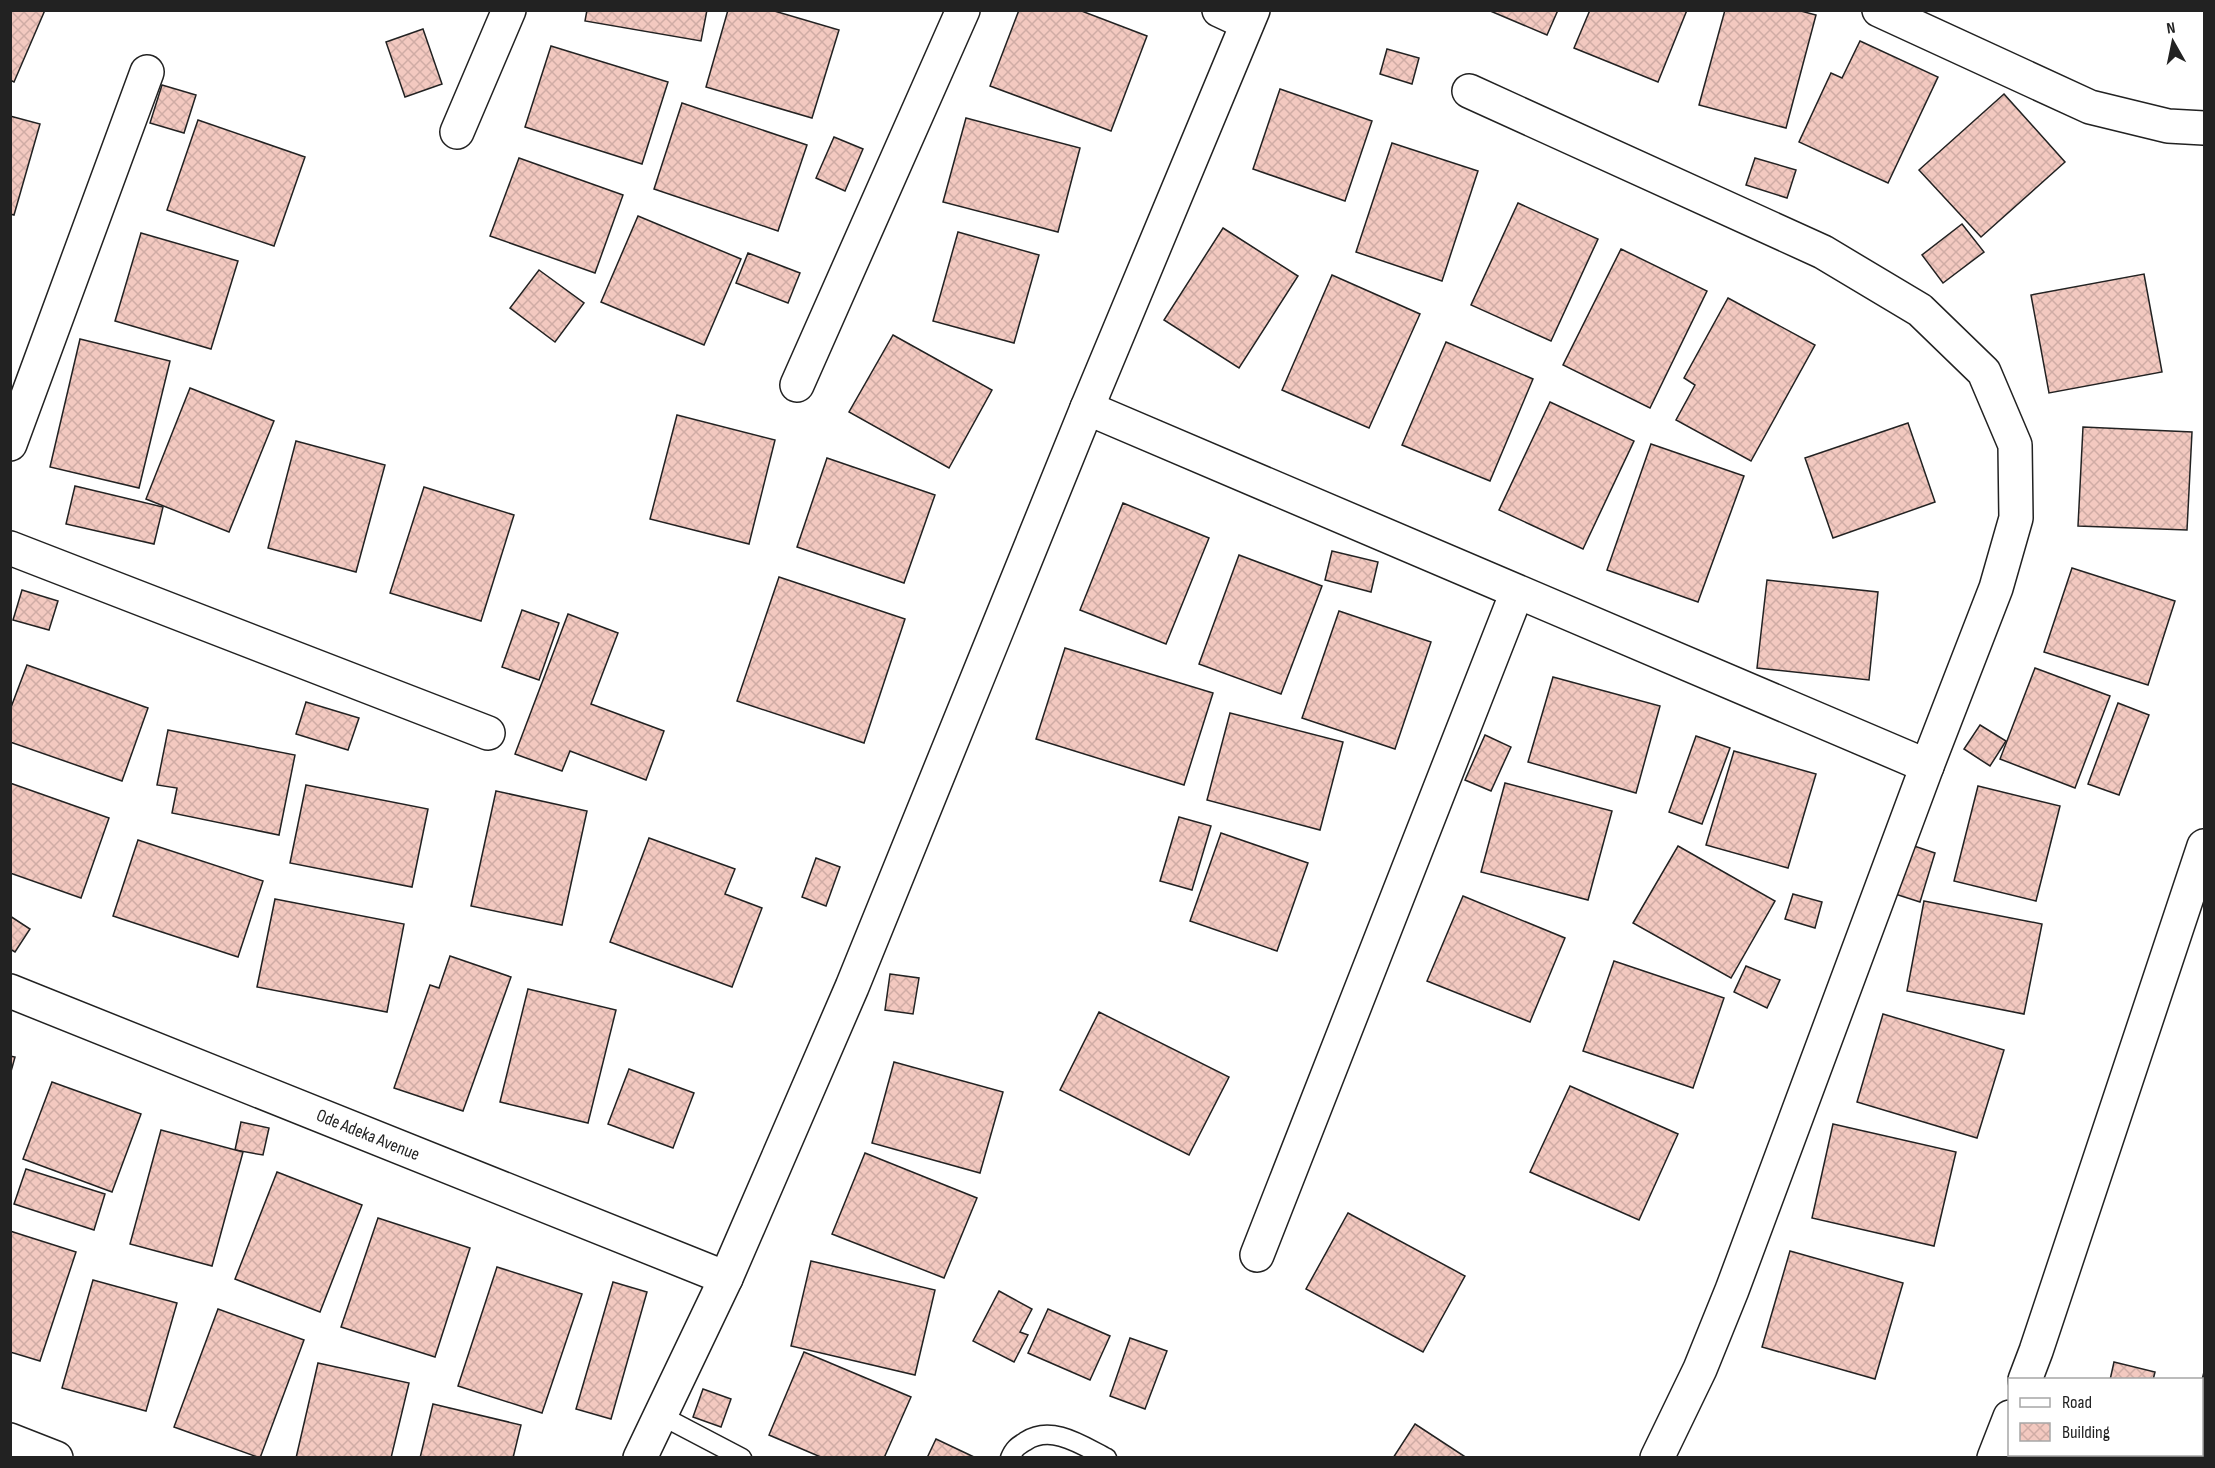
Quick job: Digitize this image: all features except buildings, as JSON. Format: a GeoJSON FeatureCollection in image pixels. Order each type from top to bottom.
{"type":"FeatureCollection","features":[{"type":"Feature","properties":{"kind":"street"},"geometry":{"type":"LineString","coordinates":[[457,132],[509,10]]}},
{"type":"Feature","properties":{"kind":"street"},"geometry":{"type":"LineString","coordinates":[[797,385],[963,10]]}},
{"type":"Feature","properties":{"kind":"street"},"geometry":{"type":"LineString","coordinates":[[1879,10],[2090,107],[2168,126],[2205,128]]}},
{"type":"Feature","properties":{"kind":"street"},"geometry":{"type":"LineString","coordinates":[[640,1458],[726,1278],[852,987],[1087,408],[1240,15]]}},
{"type":"Feature","properties":{"kind":"street"},"geometry":{"type":"LineString","coordinates":[[10,444],[147,72]]}},
{"type":"Feature","properties":{"kind":"street"},"geometry":{"type":"LineString","coordinates":[[1469,91],[1823,252],[1920,310],[1984,372],[2015,445],[2016,518],[1996,588],[1732,1290],[1701,1369],[1657,1458]]}},
{"type":"Feature","properties":{"kind":"street"},"geometry":{"type":"LineString","coordinates":[[1087,408],[1928,766]]}},
{"type":"Feature","properties":{"kind":"street"},"geometry":{"type":"LineString","coordinates":[[10,548],[488,734]]}},
{"type":"Feature","properties":{"kind":"street"},"geometry":{"type":"LineString","coordinates":[[1257,1255],[1517,592]]}},
{"type":"Feature","properties":{"kind":"street"},"geometry":{"type":"LineString","coordinates":[[2026,1378],[2205,846]]}},
{"type":"Feature","properties":{"kind":"street","name":"Ode Adeka Avenue"},"geometry":{"type":"LineString","coordinates":[[10,991],[726,1278]]}},
{"type":"Feature","properties":{"kind":"street"},"geometry":{"type":"LineString","coordinates":[[1994,1458],[2008,1423]]}},
{"type":"Feature","properties":{"kind":"street"},"geometry":{"type":"LineString","coordinates":[[10,1440],[56,1458]]}},
{"type":"Feature","properties":{"kind":"lane"},"geometry":{"type":"LineString","coordinates":[[660,1415],[742,1458]]}},
{"type":"Feature","properties":{"kind":"lane"},"geometry":{"type":"LineString","coordinates":[[1010,1458],[1014,1449],[1036,1434],[1066,1437],[1107,1458]]}}]}
